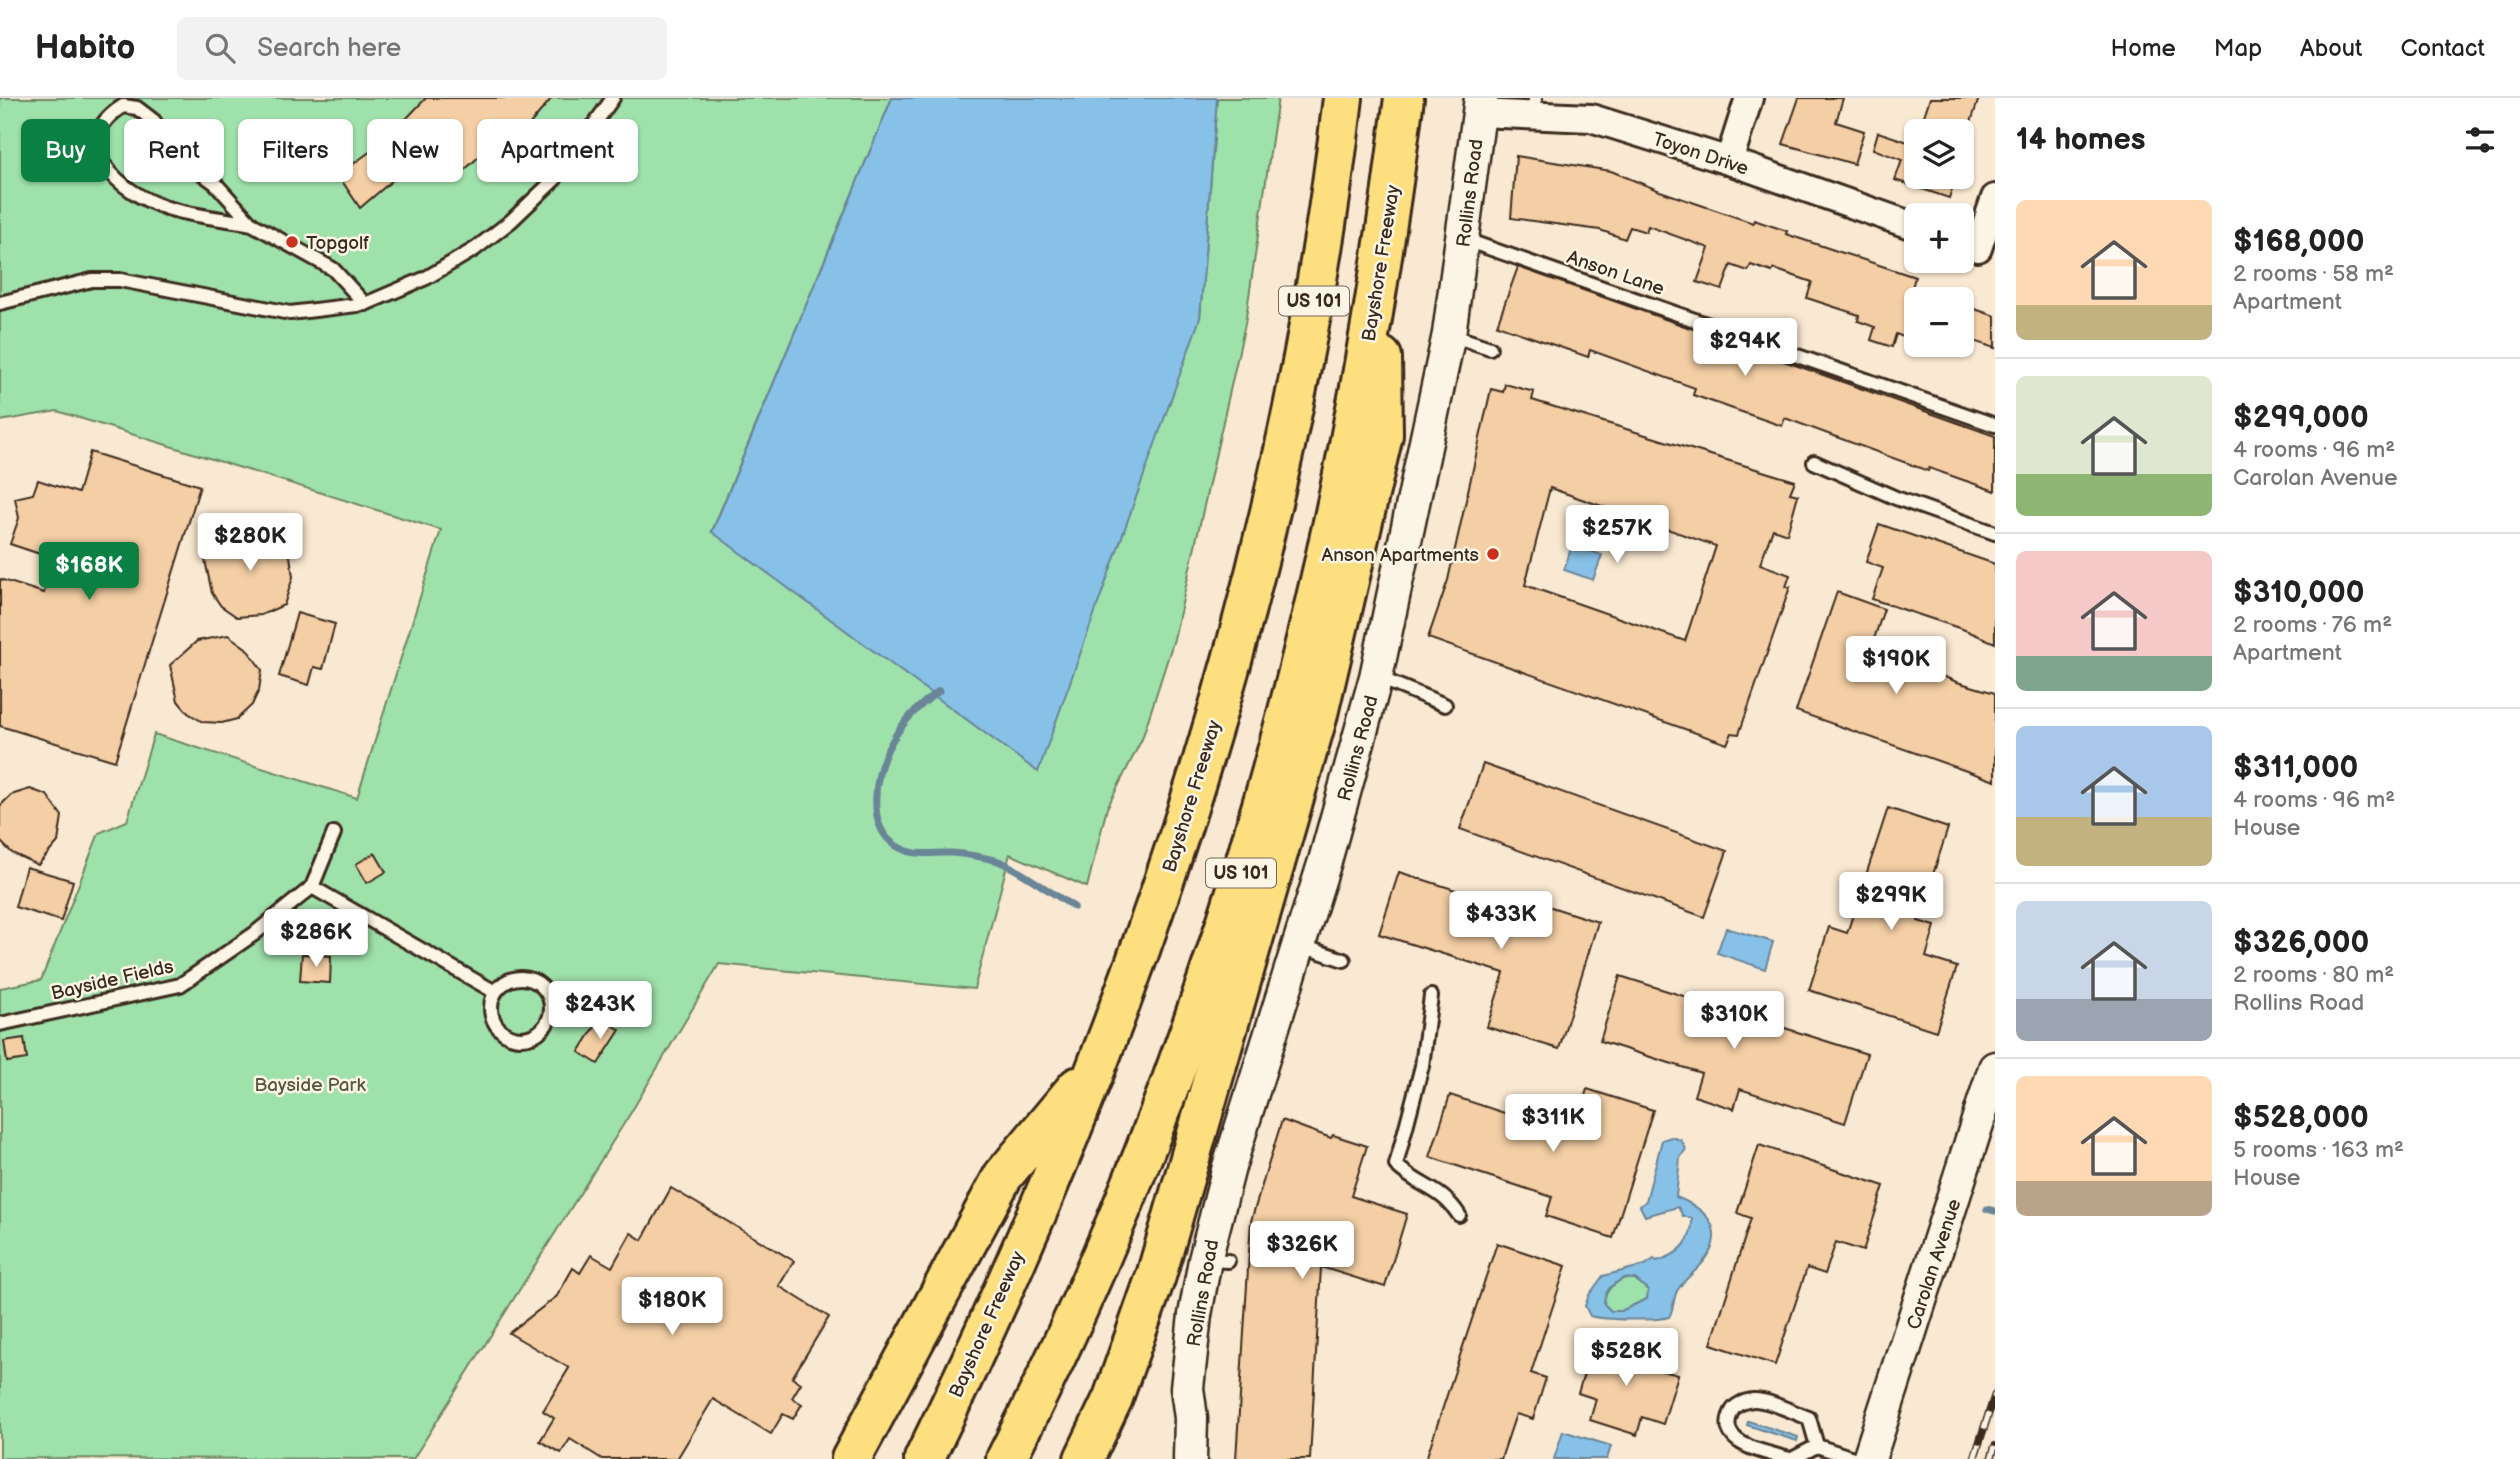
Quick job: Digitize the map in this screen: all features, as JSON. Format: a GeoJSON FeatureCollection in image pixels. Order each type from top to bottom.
{"type":"FeatureCollection","features":[{"type":"Feature","properties":{"kind":"highway","name":"Bayshore Freeway"},"geometry":{"type":"LineString","coordinates":[[924,1459],[1054,1173],[1174,859],[1247,608],[1306,344],[1343,98]]}},
{"type":"Feature","properties":{"kind":"highway","name":"Bayshore Freeway"},"geometry":{"type":"LineString","coordinates":[[1006,1459],[1112,1233],[1185,1044],[1221,935],[1281,728],[1346,457],[1382,257],[1404,98]]}},
{"type":"Feature","properties":{"kind":"highway"},"geometry":{"type":"LineString","coordinates":[[1084,1459],[1113,1398],[1156,1276],[1317,718],[1382,435],[1382,257]]}},
{"type":"Feature","properties":{"kind":"highway"},"geometry":{"type":"LineString","coordinates":[[851,1459],[1003,1176],[1098,1061]]}},
{"type":"Feature","properties":{"kind":"street"},"geometry":{"type":"LineString","coordinates":[[1729,161],[1749,98]]}},
{"type":"Feature","properties":{"kind":"street","name":"Toyon Drive"},"geometry":{"type":"LineString","coordinates":[[1480,106],[1535,107],[1591,118],[1729,161],[1904,223]]}},
{"type":"Feature","properties":{"kind":"street","name":"Rollins Road"},"geometry":{"type":"LineString","coordinates":[[1169,1459],[1176,1414],[1187,1388],[1217,1261],[1229,1167],[1299,945],[1376,677],[1449,334],[1480,106]]}},
{"type":"Feature","properties":{"kind":"street"},"geometry":{"type":"LineString","coordinates":[[1978,248],[1995,198]]}},
{"type":"Feature","properties":{"kind":"street","name":"Carolan Avenue"},"geometry":{"type":"LineString","coordinates":[[1869,1459],[1995,1068]]}},
{"type":"Feature","properties":{"kind":"street","name":"Rollins Road"},"geometry":{"type":"LineString","coordinates":[[1187,1388],[1191,1418],[1190,1459]]}},
{"type":"Feature","properties":{"kind":"lane"},"geometry":{"type":"LineString","coordinates":[[0,303],[101,280],[120,280],[290,313],[365,304],[426,278],[475,249],[511,221],[555,179],[613,98]]}},
{"type":"Feature","properties":{"kind":"lane"},"geometry":{"type":"LineString","coordinates":[[252,224],[215,183],[175,153],[154,121],[137,108],[123,106],[110,114],[97,130],[96,149],[108,173],[138,194],[166,208],[252,224],[333,269],[365,304]]}},
{"type":"Feature","properties":{"kind":"lane","name":"Anson Lane"},"geometry":{"type":"LineString","coordinates":[[1463,239],[1995,425]]}},
{"type":"Feature","properties":{"kind":"lane"},"geometry":{"type":"LineString","coordinates":[[1449,334],[1490,348]]}},
{"type":"Feature","properties":{"kind":"lane"},"geometry":{"type":"LineString","coordinates":[[1814,462],[1896,498],[1995,533]]}},
{"type":"Feature","properties":{"kind":"lane"},"geometry":{"type":"LineString","coordinates":[[1376,677],[1445,705]]}},
{"type":"Feature","properties":{"kind":"lane","name":"Bayside Fields"},"geometry":{"type":"LineString","coordinates":[[0,1024],[180,985],[254,934],[312,887],[334,833]]}},
{"type":"Feature","properties":{"kind":"lane"},"geometry":{"type":"LineString","coordinates":[[312,887],[495,992]]}},
{"type":"Feature","properties":{"kind":"lane"},"geometry":{"type":"LineString","coordinates":[[1299,945],[1344,960]]}},
{"type":"Feature","properties":{"kind":"lane"},"geometry":{"type":"LineString","coordinates":[[517,977],[536,981],[546,989],[551,1001],[548,1022],[533,1036],[520,1038],[508,1035],[493,1020],[491,1005],[495,992],[505,982],[517,977]]}},
{"type":"Feature","properties":{"kind":"lane"},"geometry":{"type":"LineString","coordinates":[[1431,996],[1422,1066],[1396,1165],[1412,1181],[1448,1197],[1459,1215]]}},
{"type":"Feature","properties":{"kind":"lane"},"geometry":{"type":"LineString","coordinates":[[1816,1446],[1809,1418],[1755,1400],[1741,1402],[1731,1411],[1728,1422],[1732,1436],[1744,1446],[1791,1459],[1816,1446],[1856,1459]]}},
{"type":"Feature","properties":{"kind":"green space","name":"Bayside Park"},"geometry":{"type":"Polygon","coordinates":[[[0,98],[892,98],[712,531],[1200,318],[1217,98],[1278,98],[1245,324],[1174,639],[1142,739],[1107,808],[1087,887],[1010,854],[974,989],[719,964],[630,1114],[413,1459],[0,1458],[0,988],[41,980],[99,833],[127,821],[154,734],[357,798],[441,530],[57,411],[0,421],[0,98]]]}},
{"type":"Feature","properties":{"kind":"green space"},"geometry":{"type":"Polygon","coordinates":[[[1624,1278],[1635,1279],[1648,1290],[1647,1299],[1621,1311],[1611,1311],[1604,1304],[1607,1291],[1624,1278]]]}},
{"type":"Feature","properties":{"kind":"water"},"geometry":{"type":"Polygon","coordinates":[[[892,98],[1217,98],[1200,318],[1038,772],[712,532],[892,98]]]}},
{"type":"Feature","properties":{"kind":"water"},"geometry":{"type":"Polygon","coordinates":[[[1579,524],[1593,529],[1587,550],[1602,555],[1593,580],[1564,570],[1579,524]]]}},
{"type":"Feature","properties":{"kind":"water"},"geometry":{"type":"Polygon","coordinates":[[[1726,928],[1773,942],[1765,969],[1717,953],[1726,928]]]}},
{"type":"Feature","properties":{"kind":"water"},"geometry":{"type":"Polygon","coordinates":[[[1671,1137],[1681,1140],[1686,1149],[1680,1158],[1676,1197],[1694,1205],[1708,1218],[1714,1234],[1709,1254],[1677,1291],[1669,1317],[1630,1320],[1590,1316],[1585,1306],[1589,1295],[1603,1276],[1672,1255],[1683,1246],[1690,1234],[1692,1218],[1683,1216],[1678,1207],[1645,1216],[1640,1206],[1646,1201],[1662,1140],[1671,1137]],[[1624,1278],[1607,1291],[1604,1304],[1611,1311],[1621,1311],[1647,1299],[1648,1290],[1635,1279],[1624,1278]]]}},
{"type":"Feature","properties":{"kind":"water"},"geometry":{"type":"Polygon","coordinates":[[[1748,1421],[1798,1437],[1797,1441],[1747,1425],[1748,1421]]]}},
{"type":"Feature","properties":{"kind":"water"},"geometry":{"type":"Polygon","coordinates":[[[1563,1431],[1611,1446],[1607,1459],[1554,1459],[1563,1431]]]}},
{"type":"Feature","properties":{"kind":"building"},"geometry":{"type":"Polygon","coordinates":[[[426,98],[552,98],[534,119],[477,119],[477,158],[463,171],[463,119],[406,119],[426,98]]]}},
{"type":"Feature","properties":{"kind":"building"},"geometry":{"type":"Polygon","coordinates":[[[1799,98],[1843,98],[1836,122],[1864,131],[1854,164],[1783,144],[1799,98]]]}},
{"type":"Feature","properties":{"kind":"building"},"geometry":{"type":"Polygon","coordinates":[[[1930,98],[1979,98],[1972,119],[1923,119],[1930,98]]]}},
{"type":"Feature","properties":{"kind":"building"},"geometry":{"type":"Polygon","coordinates":[[[1878,132],[1904,141],[1904,183],[1895,180],[1902,160],[1873,149],[1878,132]]]}},
{"type":"Feature","properties":{"kind":"building"},"geometry":{"type":"Polygon","coordinates":[[[367,154],[367,182],[391,182],[360,208],[343,182],[353,182],[353,164],[367,154]]]}},
{"type":"Feature","properties":{"kind":"building"},"geometry":{"type":"Polygon","coordinates":[[[1516,156],[1611,171],[1660,191],[1753,223],[1754,220],[1787,231],[1786,234],[1915,277],[1912,287],[1904,287],[1904,337],[1896,334],[1892,347],[1871,340],[1875,327],[1858,321],[1859,315],[1807,298],[1812,282],[1774,269],[1772,272],[1751,265],[1748,271],[1731,265],[1722,290],[1697,282],[1709,248],[1648,226],[1646,232],[1630,227],[1625,239],[1600,230],[1511,218],[1516,156]]]}},
{"type":"Feature","properties":{"kind":"building"},"geometry":{"type":"Polygon","coordinates":[[[1922,189],[1952,189],[1949,198],[1922,189]]]}},
{"type":"Feature","properties":{"kind":"building"},"geometry":{"type":"Polygon","coordinates":[[[1518,267],[1995,436],[1995,491],[1929,468],[1928,471],[1785,418],[1782,426],[1693,395],[1695,388],[1590,350],[1588,357],[1497,325],[1518,267]]]}},
{"type":"Feature","properties":{"kind":"building"},"geometry":{"type":"Polygon","coordinates":[[[1974,309],[1995,316],[1995,348],[1974,341],[1974,309]]]}},
{"type":"Feature","properties":{"kind":"building","name":"Anson Apartments"},"geometry":{"type":"Polygon","coordinates":[[[1505,384],[1534,392],[1532,400],[1795,481],[1790,493],[1798,495],[1787,534],[1773,529],[1760,564],[1790,575],[1786,587],[1790,587],[1739,734],[1732,733],[1727,744],[1428,638],[1448,580],[1491,389],[1503,392],[1505,384]],[[1550,488],[1525,585],[1685,641],[1716,546],[1550,488]]]}},
{"type":"Feature","properties":{"kind":"building"},"geometry":{"type":"Polygon","coordinates":[[[90,452],[200,486],[115,761],[0,726],[0,579],[44,593],[55,559],[10,544],[19,518],[15,498],[33,494],[38,480],[78,493],[90,452]]]}},
{"type":"Feature","properties":{"kind":"building"},"geometry":{"type":"Polygon","coordinates":[[[1879,524],[1995,564],[1995,643],[1965,630],[1872,599],[1883,568],[1866,562],[1879,524]]]}},
{"type":"Feature","properties":{"kind":"building"},"geometry":{"type":"Polygon","coordinates":[[[247,529],[265,532],[279,541],[290,556],[293,577],[284,605],[261,615],[237,617],[221,606],[212,593],[205,560],[226,537],[247,529]]]}},
{"type":"Feature","properties":{"kind":"building"},"geometry":{"type":"Polygon","coordinates":[[[1837,592],[1884,609],[1871,648],[1957,682],[1995,693],[1995,781],[1796,711],[1837,592]]]}},
{"type":"Feature","properties":{"kind":"building"},"geometry":{"type":"Polygon","coordinates":[[[297,613],[335,624],[323,669],[314,667],[309,685],[279,676],[297,613]]]}},
{"type":"Feature","properties":{"kind":"building"},"geometry":{"type":"Polygon","coordinates":[[[228,635],[246,648],[262,670],[259,690],[252,705],[237,719],[222,723],[203,722],[188,713],[178,701],[170,665],[197,641],[228,635]]]}},
{"type":"Feature","properties":{"kind":"building"},"geometry":{"type":"Polygon","coordinates":[[[1483,764],[1727,851],[1704,917],[1460,829],[1483,764]]]}},
{"type":"Feature","properties":{"kind":"building"},"geometry":{"type":"Polygon","coordinates":[[[30,789],[47,795],[62,816],[58,842],[38,865],[12,853],[0,841],[0,806],[11,795],[30,789]]]}},
{"type":"Feature","properties":{"kind":"building"},"geometry":{"type":"Polygon","coordinates":[[[1888,808],[1948,828],[1918,921],[1935,926],[1926,957],[1957,967],[1936,1031],[1809,990],[1829,927],[1847,933],[1888,808]]]}},
{"type":"Feature","properties":{"kind":"building"},"geometry":{"type":"Polygon","coordinates":[[[375,853],[386,872],[367,883],[356,864],[375,853]]]}},
{"type":"Feature","properties":{"kind":"building"},"geometry":{"type":"Polygon","coordinates":[[[26,867],[73,881],[61,921],[15,907],[26,867]]]}},
{"type":"Feature","properties":{"kind":"building"},"geometry":{"type":"Polygon","coordinates":[[[1399,872],[1522,911],[1526,899],[1598,922],[1559,1049],[1487,1027],[1504,973],[1379,934],[1399,872]]]}},
{"type":"Feature","properties":{"kind":"building"},"geometry":{"type":"Polygon","coordinates":[[[302,954],[331,956],[330,983],[300,981],[302,954]]]}},
{"type":"Feature","properties":{"kind":"building"},"geometry":{"type":"Polygon","coordinates":[[[1620,976],[1867,1054],[1845,1123],[1740,1089],[1734,1109],[1694,1096],[1701,1073],[1600,1041],[1620,976]]]}},
{"type":"Feature","properties":{"kind":"building"},"geometry":{"type":"Polygon","coordinates":[[[601,1017],[620,1030],[598,1064],[579,1052],[601,1017]]]}},
{"type":"Feature","properties":{"kind":"building"},"geometry":{"type":"Polygon","coordinates":[[[24,1038],[27,1059],[7,1062],[4,1041],[24,1038]]]}},
{"type":"Feature","properties":{"kind":"building"},"geometry":{"type":"Polygon","coordinates":[[[1587,1089],[1653,1110],[1613,1238],[1546,1216],[1552,1197],[1430,1157],[1450,1095],[1538,1124],[1544,1105],[1579,1117],[1587,1089]]]}},
{"type":"Feature","properties":{"kind":"building"},"geometry":{"type":"Polygon","coordinates":[[[1282,1120],[1331,1138],[1333,1135],[1367,1146],[1351,1196],[1407,1214],[1385,1287],[1321,1267],[1310,1459],[1236,1459],[1251,1221],[1282,1120]]]}},
{"type":"Feature","properties":{"kind":"building"},"geometry":{"type":"Polygon","coordinates":[[[1759,1145],[1884,1186],[1863,1251],[1836,1242],[1825,1274],[1807,1268],[1775,1365],[1711,1344],[1751,1218],[1737,1213],[1759,1145]]]}},
{"type":"Feature","properties":{"kind":"building"},"geometry":{"type":"Polygon","coordinates":[[[671,1188],[794,1261],[779,1286],[829,1317],[792,1378],[801,1383],[792,1398],[802,1404],[793,1419],[783,1414],[771,1434],[713,1399],[677,1459],[602,1459],[570,1439],[561,1453],[540,1441],[554,1418],[543,1411],[569,1368],[509,1333],[557,1296],[573,1268],[580,1273],[591,1255],[612,1267],[631,1233],[642,1240],[671,1188]]]}},
{"type":"Feature","properties":{"kind":"building"},"geometry":{"type":"Polygon","coordinates":[[[1497,1243],[1566,1266],[1531,1373],[1546,1378],[1533,1419],[1516,1414],[1501,1459],[1426,1459],[1497,1243]]]}},
{"type":"Feature","properties":{"kind":"building"},"geometry":{"type":"Polygon","coordinates":[[[1613,1342],[1649,1353],[1645,1366],[1678,1375],[1663,1424],[1642,1417],[1637,1435],[1590,1420],[1596,1399],[1578,1393],[1592,1348],[1610,1353],[1613,1342]]]}},
{"type":"Feature","properties":{"kind":"waterway"},"geometry":{"type":"LineString","coordinates":[[939,691],[901,727],[884,757],[876,790],[876,808],[884,833],[895,845],[909,852],[962,854],[1003,863],[1074,907]]}},
{"type":"Feature","properties":{"kind":"waterway"},"geometry":{"type":"LineString","coordinates":[[1987,1209],[1995,1211]]}},
{"type":"Feature","properties":{"kind":"railway"},"geometry":{"type":"LineString","coordinates":[[1974,1459],[1995,1394]]}},
{"type":"Feature","properties":{"kind":"railway"},"geometry":{"type":"LineString","coordinates":[[1991,1459],[1995,1446]]}},
{"type":"Feature","properties":{"kind":"place","name":"Topgolf"},"geometry":{"type":"Point","coordinates":[292,242]}},
{"type":"Feature","properties":{"kind":"place","name":"Anson Apartments"},"geometry":{"type":"Point","coordinates":[1493,554]}}]}
